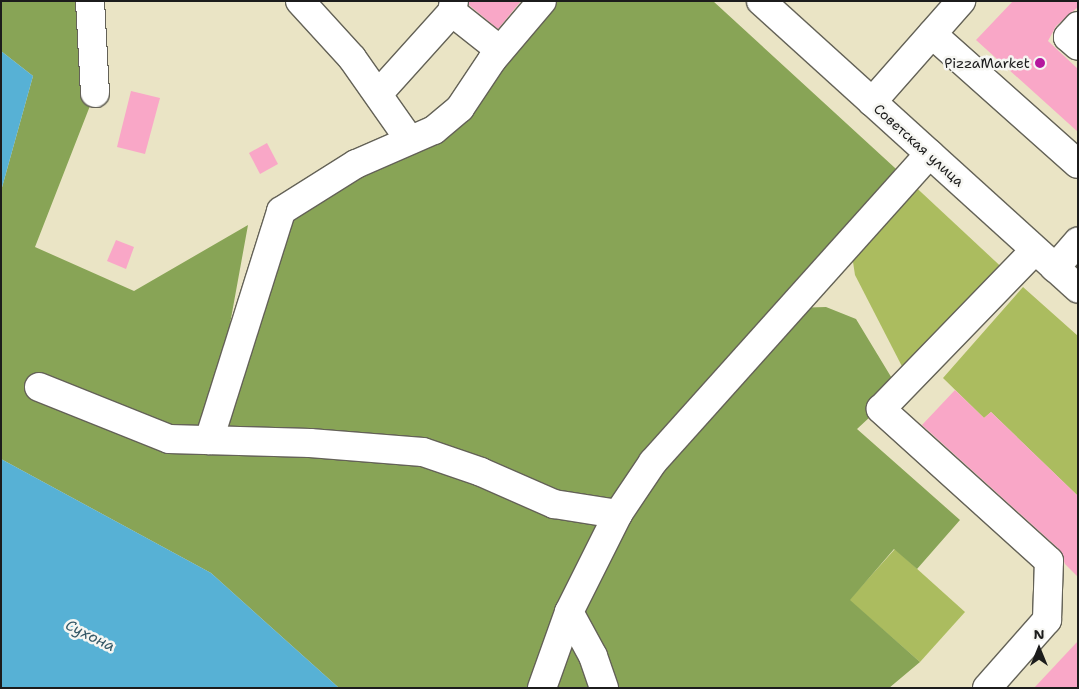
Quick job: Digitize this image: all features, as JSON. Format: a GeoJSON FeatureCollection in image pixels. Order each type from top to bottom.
{"type":"FeatureCollection","features":[{"type":"Feature","properties":{"kind":"main road"},"geometry":{"type":"LineString","coordinates":[[90,1],[95,93]]}},
{"type":"Feature","properties":{"kind":"main road"},"geometry":{"type":"LineString","coordinates":[[300,1],[379,93],[409,140]]}},
{"type":"Feature","properties":{"kind":"main road","name":"Советская улица"},"geometry":{"type":"LineString","coordinates":[[761,1],[1078,288]]}},
{"type":"Feature","properties":{"kind":"main road"},"geometry":{"type":"LineString","coordinates":[[872,102],[961,1]]}},
{"type":"Feature","properties":{"kind":"main road"},"geometry":{"type":"LineString","coordinates":[[209,440],[281,211],[356,164],[434,130],[460,108],[500,50],[540,2]]}},
{"type":"Feature","properties":{"kind":"main road"},"geometry":{"type":"LineString","coordinates":[[379,93],[453,6],[500,50]]}},
{"type":"Feature","properties":{"kind":"main road"},"geometry":{"type":"LineString","coordinates":[[1078,26],[1068,38],[1078,46]]}},
{"type":"Feature","properties":{"kind":"main road"},"geometry":{"type":"LineString","coordinates":[[932,34],[1078,164]]}},
{"type":"Feature","properties":{"kind":"main road"},"geometry":{"type":"LineString","coordinates":[[542,688],[569,612],[618,514],[652,462],[929,154]]}},
{"type":"Feature","properties":{"kind":"main road"},"geometry":{"type":"LineString","coordinates":[[987,688],[1047,620],[1049,561],[881,409],[1045,259],[1078,242]]}},
{"type":"Feature","properties":{"kind":"main road"},"geometry":{"type":"LineString","coordinates":[[39,386],[168,439],[310,443],[423,452],[481,472],[554,504],[618,514]]}},
{"type":"Feature","properties":{"kind":"main road"},"geometry":{"type":"LineString","coordinates":[[569,612],[593,656],[604,688]]}},
{"type":"Feature","properties":{"kind":"green space"},"geometry":{"type":"Polygon","coordinates":[[[1,1],[82,1],[95,93],[35,247],[134,291],[248,225],[210,434],[281,211],[434,130],[542,1],[713,1],[907,179],[792,308],[826,307],[856,319],[899,390],[857,429],[960,520],[917,569],[894,549],[850,600],[920,662],[889,688],[339,688],[211,573],[1,459],[1,191],[33,76],[1,51],[1,1]]]}},
{"type":"Feature","properties":{"kind":"green space"},"geometry":{"type":"Polygon","coordinates":[[[907,179],[1010,275],[909,380],[855,275],[850,242],[907,179]]]}},
{"type":"Feature","properties":{"kind":"green space"},"geometry":{"type":"Polygon","coordinates":[[[1023,287],[1078,336],[1078,496],[991,412],[984,418],[943,378],[1023,287]]]}},
{"type":"Feature","properties":{"kind":"green space"},"geometry":{"type":"Polygon","coordinates":[[[895,549],[965,612],[920,662],[849,600],[895,549]]]}},
{"type":"Feature","properties":{"kind":"water"},"geometry":{"type":"Polygon","coordinates":[[[1,51],[33,76],[1,191],[1,51]]]}},
{"type":"Feature","properties":{"kind":"water","name":"Сухона"},"geometry":{"type":"Polygon","coordinates":[[[1,459],[211,573],[339,688],[1,688],[1,459]]]}},
{"type":"Feature","properties":{"kind":"building"},"geometry":{"type":"Polygon","coordinates":[[[469,1],[521,1],[498,29],[469,5],[469,1]]]}},
{"type":"Feature","properties":{"kind":"building"},"geometry":{"type":"Polygon","coordinates":[[[1013,1],[1078,1],[1078,7],[1056,26],[1048,41],[1078,69],[1078,132],[976,40],[1013,1]]]}},
{"type":"Feature","properties":{"kind":"building"},"geometry":{"type":"Polygon","coordinates":[[[131,91],[160,98],[145,154],[117,147],[131,91]]]}},
{"type":"Feature","properties":{"kind":"building"},"geometry":{"type":"Polygon","coordinates":[[[267,143],[278,164],[260,174],[249,153],[267,143]]]}},
{"type":"Feature","properties":{"kind":"building"},"geometry":{"type":"Polygon","coordinates":[[[116,240],[134,247],[126,269],[107,261],[116,240]]]}},
{"type":"Feature","properties":{"kind":"building"},"geometry":{"type":"Polygon","coordinates":[[[955,390],[984,418],[991,412],[1078,496],[1078,577],[1065,564],[1059,549],[922,425],[955,390]]]}},
{"type":"Feature","properties":{"kind":"building"},"geometry":{"type":"Polygon","coordinates":[[[1078,641],[1078,688],[1034,688],[1078,641]]]}},
{"type":"Feature","properties":{"kind":"place","name":"PizzaMarket"},"geometry":{"type":"Point","coordinates":[1040,63]}}]}
